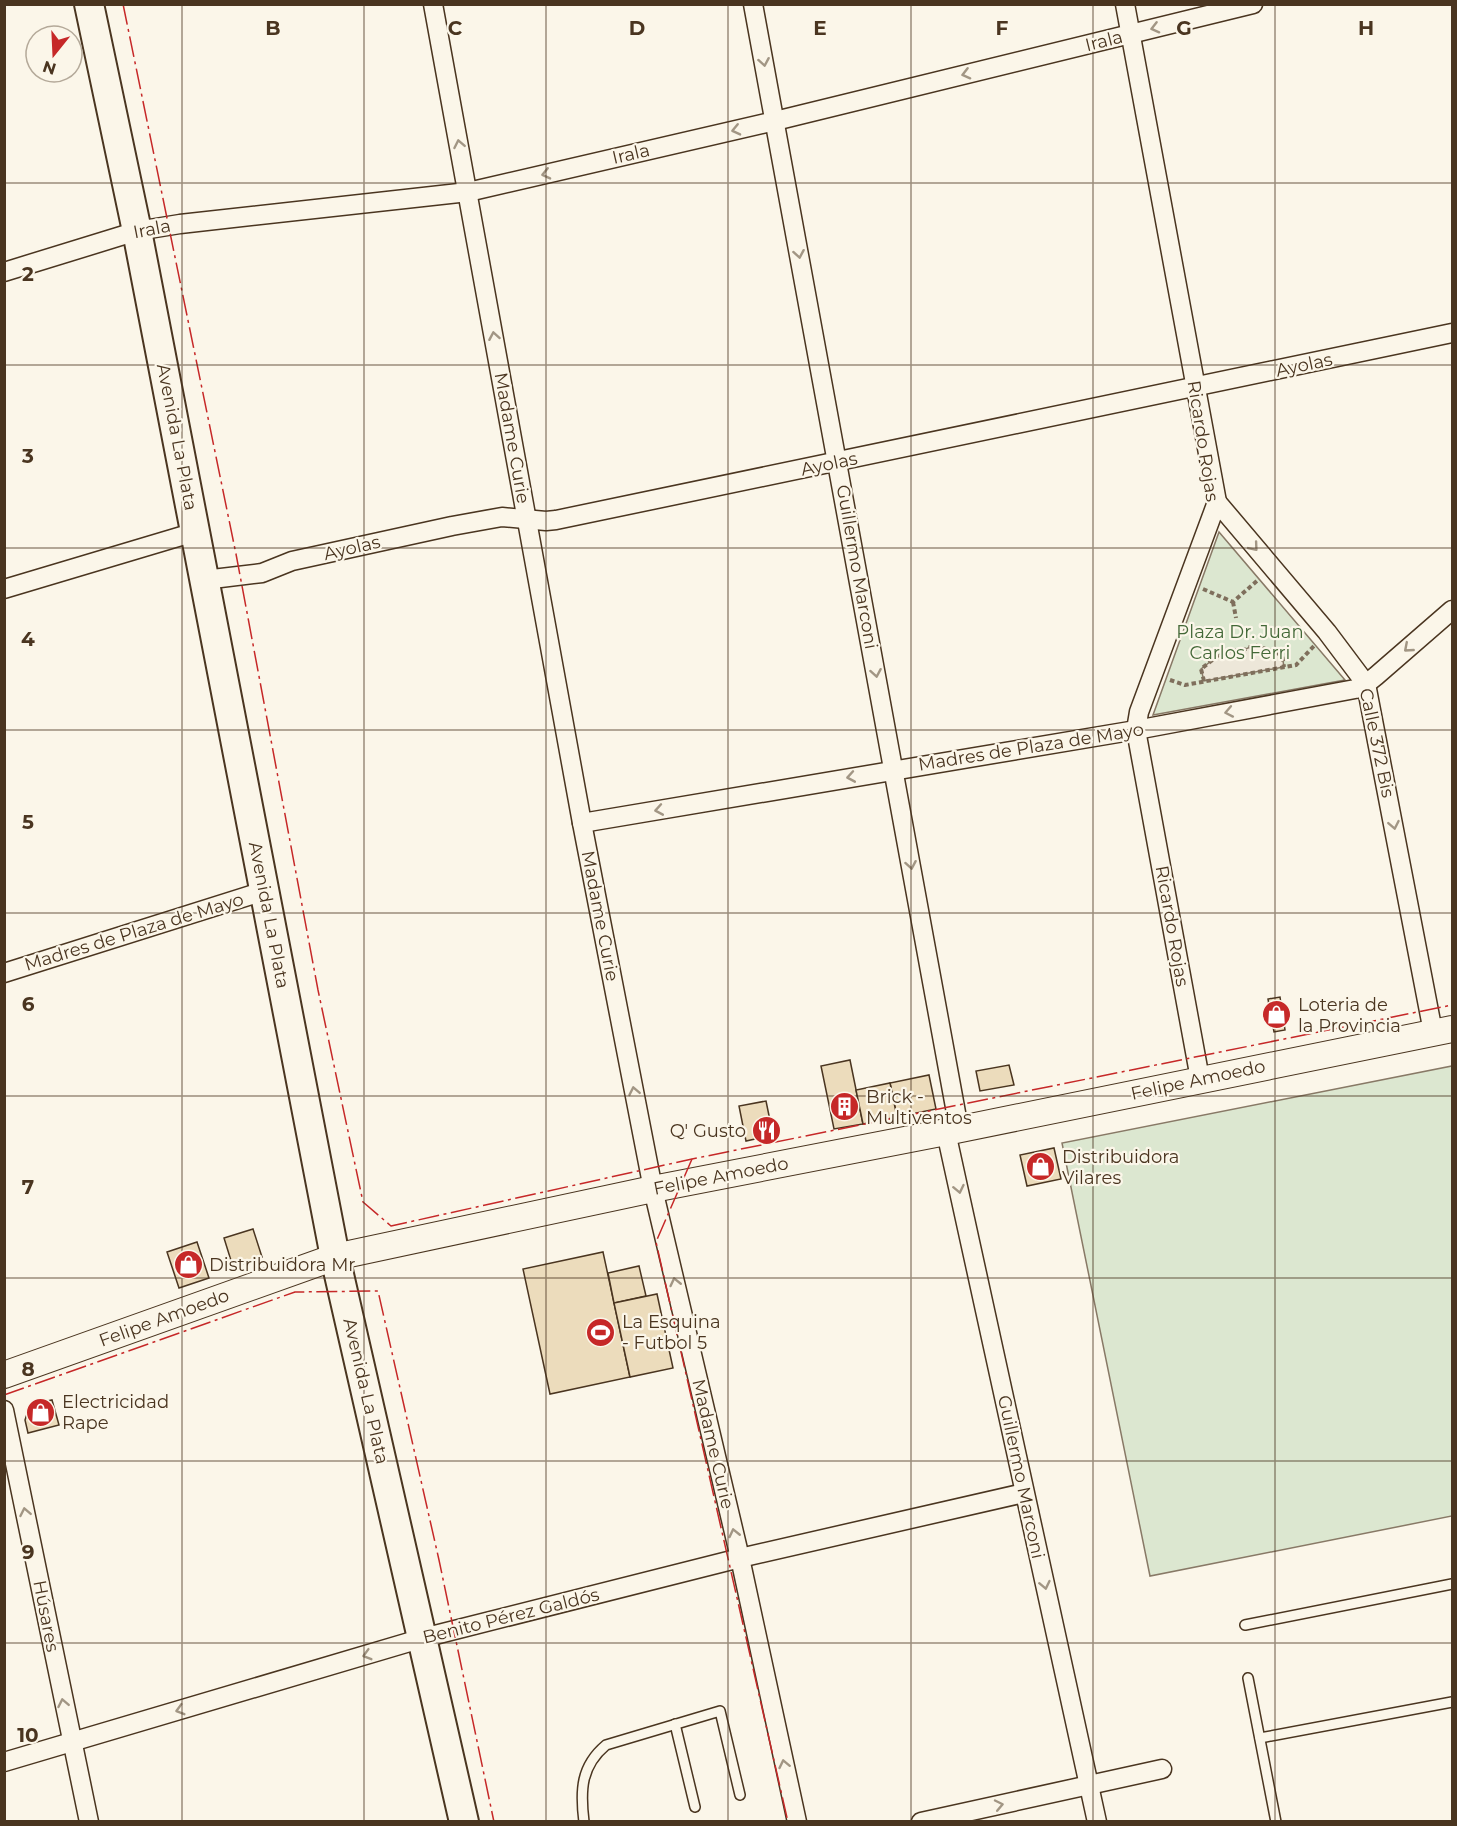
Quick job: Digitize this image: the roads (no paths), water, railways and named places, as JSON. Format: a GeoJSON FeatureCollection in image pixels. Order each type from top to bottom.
{"type":"FeatureCollection","features":[{"type":"Feature","properties":{"kind":"main road","name":"Avenida La Plata"},"geometry":{"type":"LineString","coordinates":[[89,4],[136,231],[335,1257],[464,1821]]}},
{"type":"Feature","properties":{"kind":"main road","name":"Felipe Amoedo"},"geometry":{"type":"LineString","coordinates":[[4,1375],[335,1257],[653,1189],[1443,1030]]}},
{"type":"Feature","properties":{"kind":"street","name":"Madame Curie"},"geometry":{"type":"LineString","coordinates":[[433,4],[582,823],[653,1189],[740,1558],[797,1821]]}},
{"type":"Feature","properties":{"kind":"street","name":"Guillermo Marconi"},"geometry":{"type":"LineString","coordinates":[[753,4],[894,770],[952,1130],[1024,1493],[1097,1821]]}},
{"type":"Feature","properties":{"kind":"street","name":"Ricardo Rojas"},"geometry":{"type":"LineString","coordinates":[[1125,4],[1216,502],[1139,712],[1136,730],[1200,1080]]}},
{"type":"Feature","properties":{"kind":"street","name":"Irala"},"geometry":{"type":"LineString","coordinates":[[4,272],[136,231],[180,224],[468,192],[775,121],[1253,4]]}},
{"type":"Feature","properties":{"kind":"street","name":"Ayolas"},"geometry":{"type":"LineString","coordinates":[[204,580],[262,573],[292,561],[452,525],[502,517],[556,520],[1452,333]]}},
{"type":"Feature","properties":{"kind":"street","name":"Calle 372 Bis"},"geometry":{"type":"LineString","coordinates":[[1216,502],[1327,632],[1366,684],[1443,1030]]}},
{"type":"Feature","properties":{"kind":"street"},"geometry":{"type":"LineString","coordinates":[[4,589],[195,532]]}},
{"type":"Feature","properties":{"kind":"street","name":"Madres de Plaza de Mayo"},"geometry":{"type":"LineString","coordinates":[[582,823],[1136,730],[1355,689],[1366,684],[1452,610]]}},
{"type":"Feature","properties":{"kind":"street","name":"Madres de Plaza de Mayo"},"geometry":{"type":"LineString","coordinates":[[4,973],[264,891]]}},
{"type":"Feature","properties":{"kind":"street","name":"Húsares"},"geometry":{"type":"LineString","coordinates":[[4,1410],[89,1821]]}},
{"type":"Feature","properties":{"kind":"street","name":"Benito Pérez Galdós"},"geometry":{"type":"LineString","coordinates":[[4,1762],[423,1638],[740,1558],[1024,1493]]}},
{"type":"Feature","properties":{"kind":"street"},"geometry":{"type":"LineString","coordinates":[[921,1821],[1162,1769]]}},
{"type":"Feature","properties":{"kind":"lane"},"geometry":{"type":"LineString","coordinates":[[1245,1625],[1452,1584]]}},
{"type":"Feature","properties":{"kind":"lane"},"geometry":{"type":"LineString","coordinates":[[1248,1678],[1276,1821]]}},
{"type":"Feature","properties":{"kind":"lane"},"geometry":{"type":"LineString","coordinates":[[1260,1738],[1452,1702]]}},
{"type":"Feature","properties":{"kind":"lane"},"geometry":{"type":"LineString","coordinates":[[584,1821],[582,1790],[586,1771],[594,1756],[606,1745],[720,1711],[740,1795]]}},
{"type":"Feature","properties":{"kind":"lane"},"geometry":{"type":"LineString","coordinates":[[675,1724],[695,1806]]}},
{"type":"Feature","properties":{"kind":"place","name":"Loteria de la Provincia"},"geometry":{"type":"Point","coordinates":[1277,1015]}},
{"type":"Feature","properties":{"kind":"place","name":"Brick - Multiventos"},"geometry":{"type":"Point","coordinates":[845,1107]}},
{"type":"Feature","properties":{"kind":"place","name":"Q' Gusto"},"geometry":{"type":"Point","coordinates":[767,1131]}},
{"type":"Feature","properties":{"kind":"place","name":"Distribuidora Vilares"},"geometry":{"type":"Point","coordinates":[1041,1167]}},
{"type":"Feature","properties":{"kind":"place","name":"Distribuidora Mr"},"geometry":{"type":"Point","coordinates":[188,1265]}},
{"type":"Feature","properties":{"kind":"place","name":"La Esquina - Futbol 5"},"geometry":{"type":"Point","coordinates":[601,1332]}},
{"type":"Feature","properties":{"kind":"place","name":"Electricidad Rape"},"geometry":{"type":"Point","coordinates":[41,1412]}},
{"type":"Feature","properties":{"kind":"park label","name":"Plaza Dr. Juan Carlos Ferri"},"geometry":{"type":"Point","coordinates":[1240,642]}}]}
